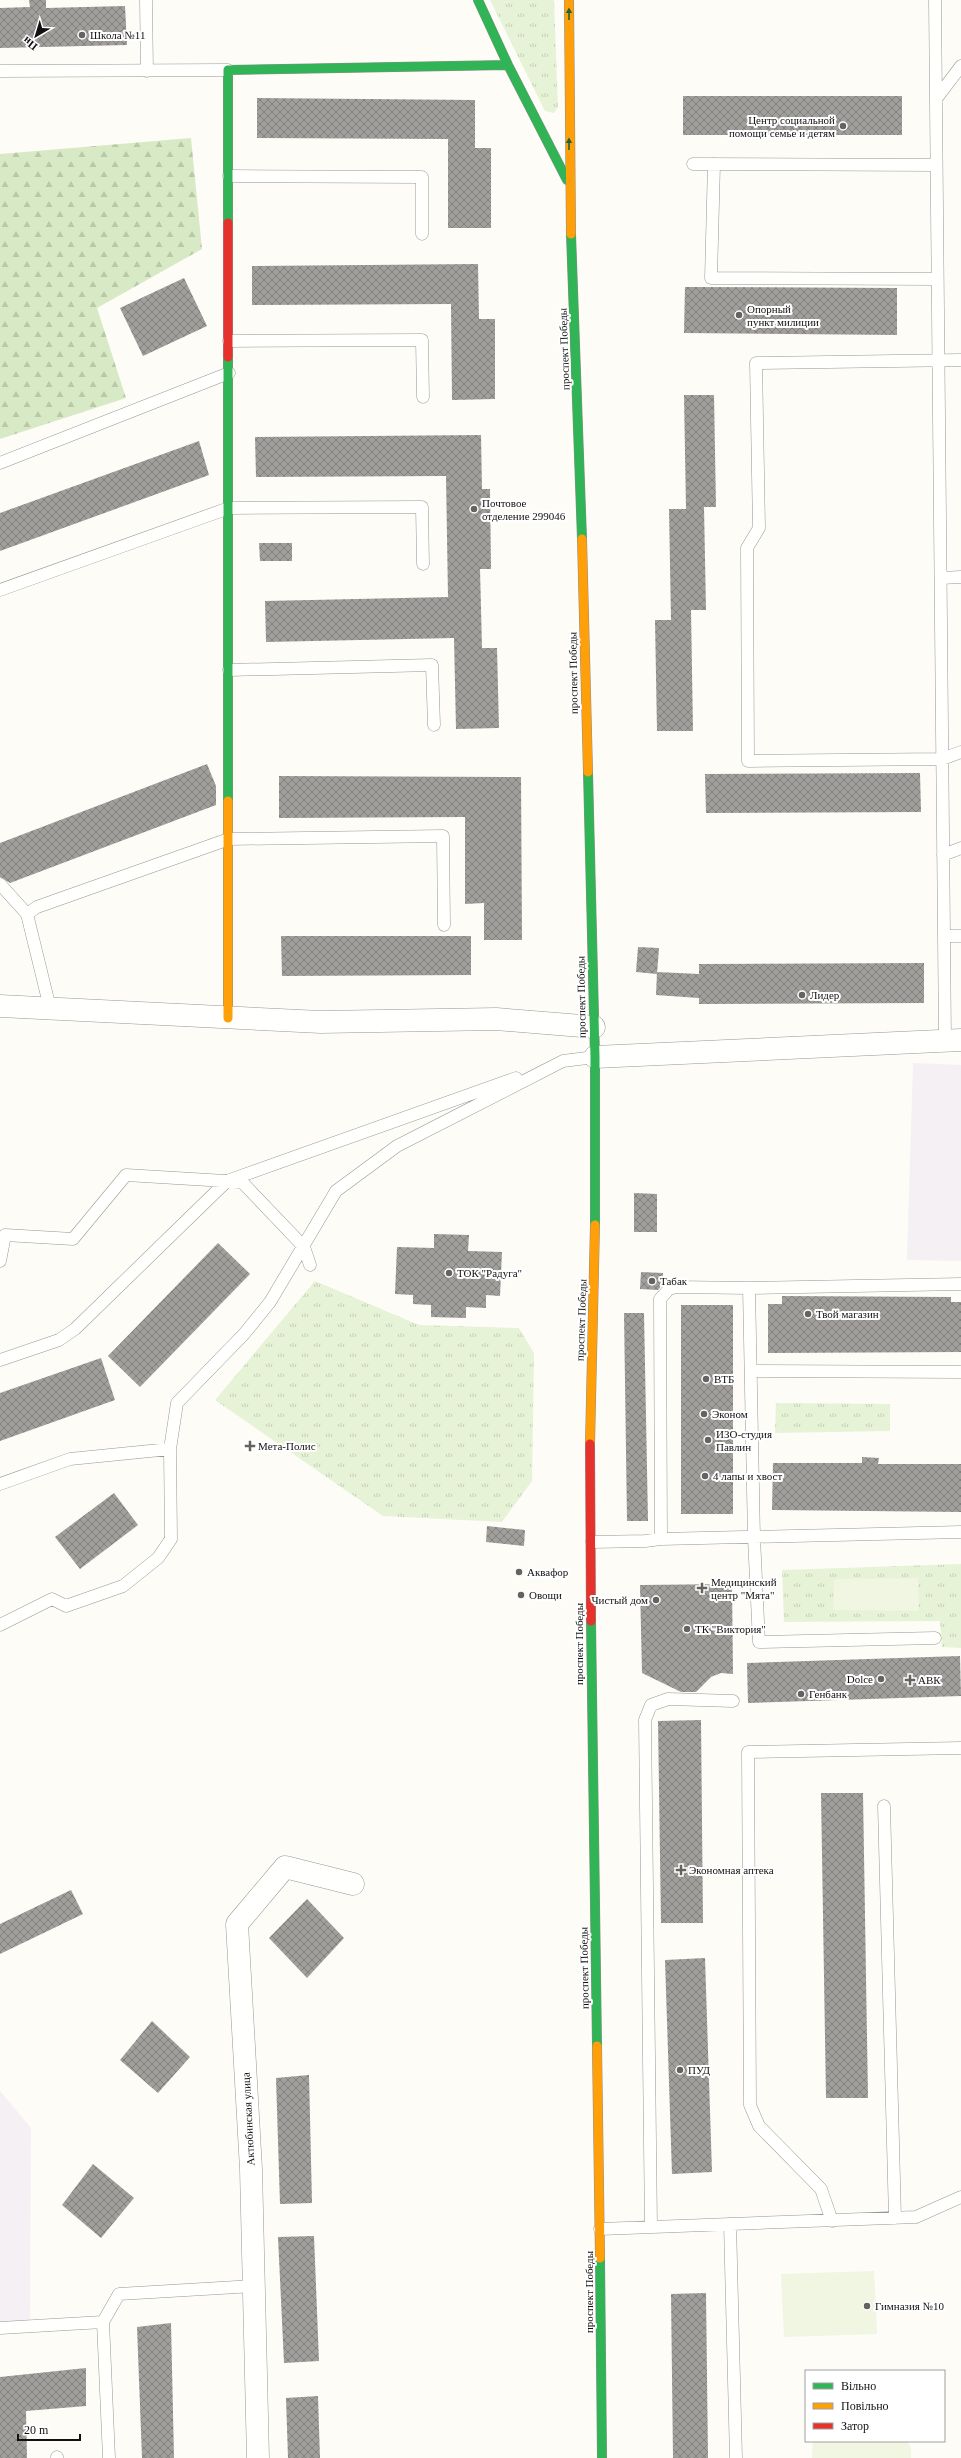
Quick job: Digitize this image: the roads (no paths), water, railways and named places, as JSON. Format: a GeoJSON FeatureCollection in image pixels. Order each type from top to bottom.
{"type":"FeatureCollection","features":[{"type":"Feature","properties":{"kind":"street","name":"проспект Победы"},"geometry":{"type":"LineString","coordinates":[[478,0],[508,65],[569,183]]}},
{"type":"Feature","properties":{"kind":"street","name":"проспект Победы"},"geometry":{"type":"LineString","coordinates":[[569,0],[569,183],[579,434],[595,1057],[595,1241],[590,1425],[592,1542],[590,1667],[600,2229],[602,2458]]}},
{"type":"Feature","properties":{"kind":"street"},"geometry":{"type":"LineString","coordinates":[[228,1018],[228,70],[259,68],[508,65]]}},
{"type":"Feature","properties":{"kind":"street"},"geometry":{"type":"LineString","coordinates":[[0,1006],[321,1022],[496,1019],[594,1026]]}},
{"type":"Feature","properties":{"kind":"street"},"geometry":{"type":"LineString","coordinates":[[595,1057],[953,1040]]}},
{"type":"Feature","properties":{"kind":"street","name":"Актюбинская улица"},"geometry":{"type":"LineString","coordinates":[[258,2458],[251,2169],[238,1924],[285,1867],[353,1884]]}},
{"type":"Feature","properties":{"kind":"lane"},"geometry":{"type":"LineString","coordinates":[[146,0],[147,71]]}},
{"type":"Feature","properties":{"kind":"lane"},"geometry":{"type":"LineString","coordinates":[[935,0],[944,936],[953,1040]]}},
{"type":"Feature","properties":{"kind":"lane"},"geometry":{"type":"LineString","coordinates":[[936,99],[961,66]]}},
{"type":"Feature","properties":{"kind":"lane"},"geometry":{"type":"LineString","coordinates":[[0,71],[228,70]]}},
{"type":"Feature","properties":{"kind":"lane"},"geometry":{"type":"LineString","coordinates":[[693,164],[936,165]]}},
{"type":"Feature","properties":{"kind":"lane"},"geometry":{"type":"LineString","coordinates":[[714,164],[711,278],[937,279]]}},
{"type":"Feature","properties":{"kind":"lane"},"geometry":{"type":"LineString","coordinates":[[229,176],[422,177],[422,234]]}},
{"type":"Feature","properties":{"kind":"lane"},"geometry":{"type":"LineString","coordinates":[[229,341],[422,340],[423,396]]}},
{"type":"Feature","properties":{"kind":"lane"},"geometry":{"type":"LineString","coordinates":[[961,360],[756,363],[759,528],[747,548],[748,761],[942,759],[961,752]]}},
{"type":"Feature","properties":{"kind":"lane"},"geometry":{"type":"LineString","coordinates":[[0,463],[229,373]]}},
{"type":"Feature","properties":{"kind":"lane"},"geometry":{"type":"LineString","coordinates":[[0,590],[229,508],[422,507],[423,564]]}},
{"type":"Feature","properties":{"kind":"lane"},"geometry":{"type":"LineString","coordinates":[[941,578],[961,577]]}},
{"type":"Feature","properties":{"kind":"lane"},"geometry":{"type":"LineString","coordinates":[[229,670],[432,665],[434,725]]}},
{"type":"Feature","properties":{"kind":"lane"},"geometry":{"type":"LineString","coordinates":[[27,914],[37,907],[229,839],[443,836],[444,925]]}},
{"type":"Feature","properties":{"kind":"lane"},"geometry":{"type":"LineString","coordinates":[[943,855],[961,848]]}},
{"type":"Feature","properties":{"kind":"lane"},"geometry":{"type":"LineString","coordinates":[[0,884],[27,914],[50,1008]]}},
{"type":"Feature","properties":{"kind":"lane"},"geometry":{"type":"LineString","coordinates":[[944,936],[961,936]]}},
{"type":"Feature","properties":{"kind":"lane"},"geometry":{"type":"LineString","coordinates":[[0,1360],[59,1340],[75,1328],[227,1181],[563,1061],[595,1057]]}},
{"type":"Feature","properties":{"kind":"lane"},"geometry":{"type":"LineString","coordinates":[[0,1625],[52,1599],[66,1606],[123,1586],[158,1558],[171,1539],[170,1449],[177,1403],[245,1333],[270,1302],[336,1191],[397,1146],[563,1061]]}},
{"type":"Feature","properties":{"kind":"lane"},"geometry":{"type":"LineString","coordinates":[[0,1261],[5,1235],[73,1239],[126,1175],[242,1182],[304,1247],[310,1265]]}},
{"type":"Feature","properties":{"kind":"lane"},"geometry":{"type":"LineString","coordinates":[[661,1539],[660,1299],[669,1289],[676,1286],[749,1288],[961,1284]]}},
{"type":"Feature","properties":{"kind":"lane"},"geometry":{"type":"LineString","coordinates":[[749,1288],[754,1538],[759,1642],[935,1638]]}},
{"type":"Feature","properties":{"kind":"lane"},"geometry":{"type":"LineString","coordinates":[[751,1371],[961,1372]]}},
{"type":"Feature","properties":{"kind":"lane"},"geometry":{"type":"LineString","coordinates":[[0,1484],[70,1459],[170,1449]]}},
{"type":"Feature","properties":{"kind":"lane"},"geometry":{"type":"LineString","coordinates":[[592,1542],[961,1532]]}},
{"type":"Feature","properties":{"kind":"lane"},"geometry":{"type":"LineString","coordinates":[[650,2227],[645,1720],[651,1705],[668,1699],[733,1701]]}},
{"type":"Feature","properties":{"kind":"lane"},"geometry":{"type":"LineString","coordinates":[[832,2221],[821,2189],[759,2126],[750,2105],[748,1752],[961,1748]]}},
{"type":"Feature","properties":{"kind":"lane"},"geometry":{"type":"LineString","coordinates":[[884,1806],[895,2218]]}},
{"type":"Feature","properties":{"kind":"lane"},"geometry":{"type":"LineString","coordinates":[[600,2229],[916,2217],[961,2197]]}},
{"type":"Feature","properties":{"kind":"lane"},"geometry":{"type":"LineString","coordinates":[[730,2224],[736,2458]]}},
{"type":"Feature","properties":{"kind":"lane"},"geometry":{"type":"LineString","coordinates":[[109,2458],[103,2322],[119,2294],[254,2286]]}},
{"type":"Feature","properties":{"kind":"lane"},"geometry":{"type":"LineString","coordinates":[[0,2328],[103,2322]]}},
{"type":"Feature","properties":{"kind":"place","name":"Школа №11"},"geometry":{"type":"Point","coordinates":[82,35]}},
{"type":"Feature","properties":{"kind":"place","name":"Центр социальной помощи семье и детям"},"geometry":{"type":"Point","coordinates":[843,126]}},
{"type":"Feature","properties":{"kind":"place","name":"Опорный пункт милиции"},"geometry":{"type":"Point","coordinates":[739,315]}},
{"type":"Feature","properties":{"kind":"place","name":"Почтовое отделение 299046"},"geometry":{"type":"Point","coordinates":[474,509]}},
{"type":"Feature","properties":{"kind":"place","name":"Лидер"},"geometry":{"type":"Point","coordinates":[802,995]}},
{"type":"Feature","properties":{"kind":"place","name":"ТОК \"Радуга\""},"geometry":{"type":"Point","coordinates":[449,1273]}},
{"type":"Feature","properties":{"kind":"place","name":"Табак"},"geometry":{"type":"Point","coordinates":[652,1281]}},
{"type":"Feature","properties":{"kind":"place","name":"Твой магазин"},"geometry":{"type":"Point","coordinates":[808,1314]}},
{"type":"Feature","properties":{"kind":"place","name":"ВТБ"},"geometry":{"type":"Point","coordinates":[706,1379]}},
{"type":"Feature","properties":{"kind":"place","name":"Эконом"},"geometry":{"type":"Point","coordinates":[704,1414]}},
{"type":"Feature","properties":{"kind":"place","name":"ИЗО-студия Павлин"},"geometry":{"type":"Point","coordinates":[708,1440]}},
{"type":"Feature","properties":{"kind":"place","name":"Мета-Полис"},"geometry":{"type":"Point","coordinates":[250,1446]}},
{"type":"Feature","properties":{"kind":"place","name":"4 лапы и хвост"},"geometry":{"type":"Point","coordinates":[705,1476]}},
{"type":"Feature","properties":{"kind":"place","name":"Аквафор"},"geometry":{"type":"Point","coordinates":[519,1572]}},
{"type":"Feature","properties":{"kind":"place","name":"Медицинский центр \"Мята\""},"geometry":{"type":"Point","coordinates":[702,1588]}},
{"type":"Feature","properties":{"kind":"place","name":"Овощи"},"geometry":{"type":"Point","coordinates":[521,1595]}},
{"type":"Feature","properties":{"kind":"place","name":"Чистый дом"},"geometry":{"type":"Point","coordinates":[656,1600]}},
{"type":"Feature","properties":{"kind":"place","name":"ТК \"Виктория\""},"geometry":{"type":"Point","coordinates":[687,1629]}},
{"type":"Feature","properties":{"kind":"place","name":"Dolce"},"geometry":{"type":"Point","coordinates":[881,1679]}},
{"type":"Feature","properties":{"kind":"place","name":"АВК"},"geometry":{"type":"Point","coordinates":[910,1680]}},
{"type":"Feature","properties":{"kind":"place","name":"Генбанк"},"geometry":{"type":"Point","coordinates":[801,1694]}},
{"type":"Feature","properties":{"kind":"place","name":"Экономная аптека"},"geometry":{"type":"Point","coordinates":[681,1870]}},
{"type":"Feature","properties":{"kind":"place","name":"ПУД"},"geometry":{"type":"Point","coordinates":[680,2070]}},
{"type":"Feature","properties":{"kind":"place","name":"Гимназия №10"},"geometry":{"type":"Point","coordinates":[867,2306]}}]}
